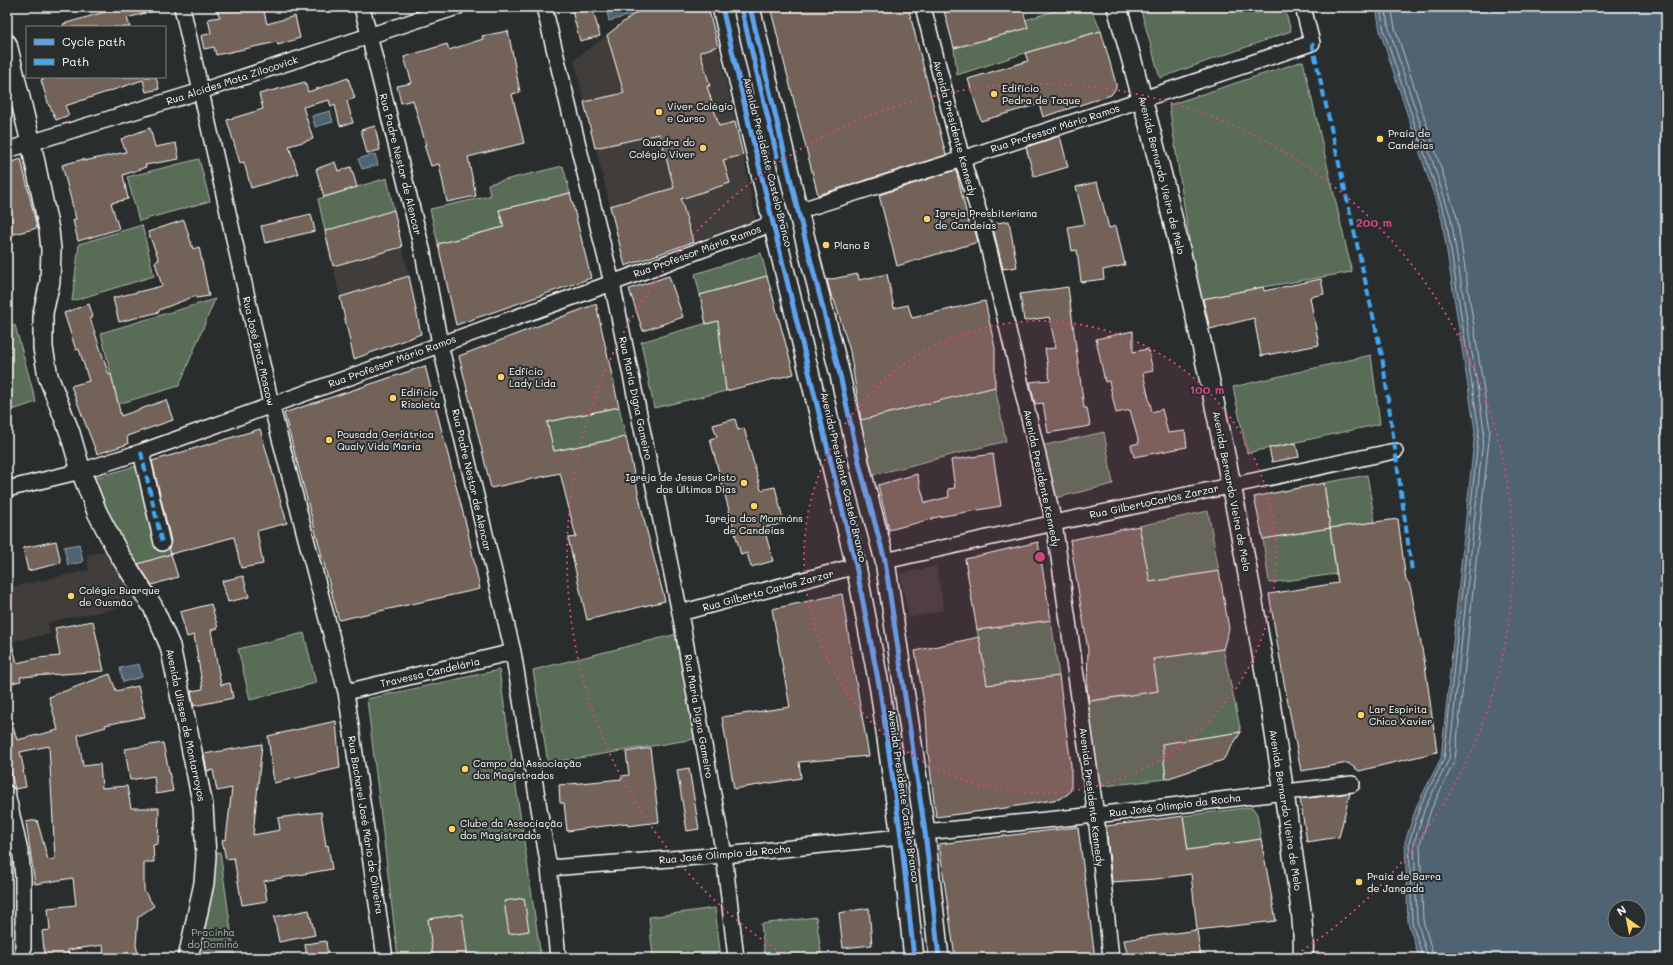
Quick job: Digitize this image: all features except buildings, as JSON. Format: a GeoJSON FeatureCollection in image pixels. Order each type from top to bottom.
{"type":"FeatureCollection","features":[{"type":"Feature","properties":{"kind":"main road","name":"Avenida Presidente Castelo Branco"},"geometry":{"type":"LineString","coordinates":[[722,7],[856,566],[880,690],[901,837],[914,958]]}},
{"type":"Feature","properties":{"kind":"main road","name":"Avenida Presidente Castelo Branco"},"geometry":{"type":"LineString","coordinates":[[750,7],[798,211],[840,375],[860,467],[885,561],[925,832],[939,958]]}},
{"type":"Feature","properties":{"kind":"main road","name":"Avenida Bernardo Vieira de Melo"},"geometry":{"type":"LineString","coordinates":[[1117,7],[1143,98],[1196,316],[1252,590],[1304,929],[1303,958]]}},
{"type":"Feature","properties":{"kind":"main road","name":"Avenida Ulisses de Montarroyos"},"geometry":{"type":"LineString","coordinates":[[7,44],[31,143],[49,230],[51,249],[50,282],[43,313],[43,348],[48,376],[70,434],[81,471],[107,534],[153,607],[170,646],[203,806],[206,856],[204,882],[188,958]]}},
{"type":"Feature","properties":{"kind":"main road"},"geometry":{"type":"LineString","coordinates":[[812,381],[840,375]]}},
{"type":"Feature","properties":{"kind":"street","name":"Rua José Braz Moscow"},"geometry":{"type":"LineString","coordinates":[[182,7],[271,404],[346,692]]}},
{"type":"Feature","properties":{"kind":"street","name":"Rua Padre Nestor de Alencar"},"geometry":{"type":"LineString","coordinates":[[362,7],[423,253],[440,344],[513,652],[548,868],[558,958]]}},
{"type":"Feature","properties":{"kind":"street","name":"Rua Alcídes Mota Zilocovick"},"geometry":{"type":"LineString","coordinates":[[7,150],[201,91],[457,7]]}},
{"type":"Feature","properties":{"kind":"street","name":"Rua Maria Digna Gameiro"},"geometry":{"type":"LineString","coordinates":[[544,7],[612,283],[680,613],[724,855],[736,958]]}},
{"type":"Feature","properties":{"kind":"street","name":"Avenida Presidente Kennedy"},"geometry":{"type":"LineString","coordinates":[[923,7],[962,159],[983,225],[1054,523],[1096,815],[1111,958]]}},
{"type":"Feature","properties":{"kind":"street","name":"Rua Professor Mário Ramos"},"geometry":{"type":"LineString","coordinates":[[798,211],[962,159],[1312,43],[1303,7]]}},
{"type":"Feature","properties":{"kind":"street","name":"Rua Professor Mário Ramos"},"geometry":{"type":"LineString","coordinates":[[7,489],[81,471],[141,452],[271,404],[612,283],[774,223]]}},
{"type":"Feature","properties":{"kind":"street","name":"Rua GilbertoCarlos Zarzar"},"geometry":{"type":"LineString","coordinates":[[1054,523],[1395,451]]}},
{"type":"Feature","properties":{"kind":"street"},"geometry":{"type":"LineString","coordinates":[[141,452],[162,543]]}},
{"type":"Feature","properties":{"kind":"street"},"geometry":{"type":"LineString","coordinates":[[885,561],[1054,523]]}},
{"type":"Feature","properties":{"kind":"street","name":"Rua Gilberto Carlos Zarzar"},"geometry":{"type":"LineString","coordinates":[[680,613],[856,566]]}},
{"type":"Feature","properties":{"kind":"street","name":"Travessa Candelária"},"geometry":{"type":"LineString","coordinates":[[346,692],[513,652]]}},
{"type":"Feature","properties":{"kind":"street","name":"Rua Bacharel José Mário de Oliveira"},"geometry":{"type":"LineString","coordinates":[[346,692],[385,958]]}},
{"type":"Feature","properties":{"kind":"street","name":"Rua José Olimpio da Rocha"},"geometry":{"type":"LineString","coordinates":[[925,832],[1096,815],[1352,784]]}},
{"type":"Feature","properties":{"kind":"street"},"geometry":{"type":"LineString","coordinates":[[7,793],[21,856],[23,877],[23,958]]}},
{"type":"Feature","properties":{"kind":"street","name":"Rua José Olimpio da Rocha"},"geometry":{"type":"LineString","coordinates":[[548,868],[724,855],[901,837]]}},
{"type":"Feature","properties":{"kind":"shaded area","name":"Viver Colégio e Curso"},"geometry":{"type":"Polygon","coordinates":[[[635,14],[718,46],[756,220],[693,242],[671,189],[610,206],[574,60],[635,14]]]}},
{"type":"Feature","properties":{"kind":"shaded area"},"geometry":{"type":"Polygon","coordinates":[[[402,247],[409,276],[340,297],[333,266],[402,247]]]}},
{"type":"Feature","properties":{"kind":"shaded area","name":"Colégio Buarque de Gusmão"},"geometry":{"type":"Polygon","coordinates":[[[108,550],[140,604],[48,622],[50,634],[7,642],[7,588],[89,570],[87,555],[108,550]]]}},
{"type":"Feature","properties":{"kind":"shaded area"},"geometry":{"type":"Polygon","coordinates":[[[936,566],[944,610],[909,618],[900,574],[936,566]]]}},
{"type":"Feature","properties":{"kind":"green space"},"geometry":{"type":"Polygon","coordinates":[[[1067,7],[1090,7],[1101,31],[957,75],[954,48],[1027,28],[1025,20],[1067,7]]]}},
{"type":"Feature","properties":{"kind":"green space"},"geometry":{"type":"Polygon","coordinates":[[[1140,7],[1284,7],[1291,31],[1160,78],[1140,7]]]}},
{"type":"Feature","properties":{"kind":"green space"},"geometry":{"type":"Polygon","coordinates":[[[1303,61],[1352,272],[1198,300],[1169,105],[1303,61]]]}},
{"type":"Feature","properties":{"kind":"green space"},"geometry":{"type":"Polygon","coordinates":[[[199,159],[210,201],[139,221],[127,177],[199,159]]]}},
{"type":"Feature","properties":{"kind":"green space"},"geometry":{"type":"Polygon","coordinates":[[[563,166],[570,193],[499,210],[504,227],[438,244],[430,209],[490,196],[488,184],[563,166]]]}},
{"type":"Feature","properties":{"kind":"green space"},"geometry":{"type":"Polygon","coordinates":[[[387,178],[394,211],[325,231],[318,199],[387,178]]]}},
{"type":"Feature","properties":{"kind":"green space"},"geometry":{"type":"Polygon","coordinates":[[[142,225],[154,276],[72,301],[79,244],[142,225]]]}},
{"type":"Feature","properties":{"kind":"green space"},"geometry":{"type":"Polygon","coordinates":[[[761,253],[767,276],[700,295],[695,274],[761,253]]]}},
{"type":"Feature","properties":{"kind":"green space"},"geometry":{"type":"Polygon","coordinates":[[[215,299],[179,386],[118,404],[101,333],[215,299]]]}},
{"type":"Feature","properties":{"kind":"green space"},"geometry":{"type":"Polygon","coordinates":[[[718,320],[726,391],[654,408],[641,342],[718,320]]]}},
{"type":"Feature","properties":{"kind":"green space"},"geometry":{"type":"Polygon","coordinates":[[[15,325],[36,402],[7,412],[7,328],[15,325]]]}},
{"type":"Feature","properties":{"kind":"green space"},"geometry":{"type":"Polygon","coordinates":[[[1371,355],[1380,424],[1247,453],[1233,387],[1371,355]]]}},
{"type":"Feature","properties":{"kind":"green space"},"geometry":{"type":"Polygon","coordinates":[[[995,387],[1006,441],[873,475],[860,420],[995,387]]]}},
{"type":"Feature","properties":{"kind":"green space"},"geometry":{"type":"Polygon","coordinates":[[[619,407],[626,437],[554,451],[547,422],[619,407]]]}},
{"type":"Feature","properties":{"kind":"green space"},"geometry":{"type":"Polygon","coordinates":[[[1104,432],[1113,484],[1051,499],[1041,446],[1104,432]]]}},
{"type":"Feature","properties":{"kind":"green space"},"geometry":{"type":"Polygon","coordinates":[[[146,463],[171,554],[135,565],[101,505],[94,478],[146,463]]]}},
{"type":"Feature","properties":{"kind":"green space"},"geometry":{"type":"Polygon","coordinates":[[[1367,475],[1375,522],[1330,528],[1324,483],[1367,475]]]}},
{"type":"Feature","properties":{"kind":"green space"},"geometry":{"type":"Polygon","coordinates":[[[1208,511],[1219,571],[1150,582],[1139,526],[1208,511]]]}},
{"type":"Feature","properties":{"kind":"green space"},"geometry":{"type":"Polygon","coordinates":[[[1330,528],[1336,574],[1269,583],[1263,539],[1330,528]]]}},
{"type":"Feature","properties":{"kind":"green space"},"geometry":{"type":"Polygon","coordinates":[[[1051,620],[1059,676],[987,685],[977,630],[1051,620]]]}},
{"type":"Feature","properties":{"kind":"green space"},"geometry":{"type":"Polygon","coordinates":[[[304,633],[316,683],[250,700],[238,649],[304,633]]]}},
{"type":"Feature","properties":{"kind":"green space"},"geometry":{"type":"Polygon","coordinates":[[[681,633],[698,721],[691,722],[695,739],[548,763],[533,670],[681,633]]]}},
{"type":"Feature","properties":{"kind":"green space"},"geometry":{"type":"Polygon","coordinates":[[[1223,649],[1241,732],[1162,744],[1166,779],[1096,787],[1086,702],[1158,691],[1153,659],[1223,649]]]}},
{"type":"Feature","properties":{"kind":"green space","name":"Clube da Associação dos Magistrados"},"geometry":{"type":"Polygon","coordinates":[[[499,670],[541,958],[398,958],[367,699],[499,670]]]}},
{"type":"Feature","properties":{"kind":"green space"},"geometry":{"type":"Polygon","coordinates":[[[1252,807],[1257,814],[1261,839],[1188,850],[1183,816],[1252,807]]]}},
{"type":"Feature","properties":{"kind":"green space","name":"Pracinha do Dominó"},"geometry":{"type":"Polygon","coordinates":[[[220,852],[235,958],[184,958],[209,856],[220,852]]]}},
{"type":"Feature","properties":{"kind":"green space"},"geometry":{"type":"Polygon","coordinates":[[[715,908],[721,958],[653,958],[649,917],[715,908]]]}},
{"type":"Feature","properties":{"kind":"green space"},"geometry":{"type":"Polygon","coordinates":[[[816,917],[822,958],[765,958],[761,924],[816,917]]]}},
{"type":"Feature","properties":{"kind":"water"},"geometry":{"type":"Polygon","coordinates":[[[606,7],[633,7],[635,14],[609,21],[606,7]]]}},
{"type":"Feature","properties":{"kind":"water"},"geometry":{"type":"Polygon","coordinates":[[[1376,7],[1666,7],[1666,958],[1419,958],[1408,922],[1405,842],[1417,805],[1441,758],[1475,431],[1442,220],[1380,31],[1376,7]]]}},
{"type":"Feature","properties":{"kind":"water"},"geometry":{"type":"Polygon","coordinates":[[[330,111],[333,122],[315,127],[312,116],[330,111]]]}},
{"type":"Feature","properties":{"kind":"water"},"geometry":{"type":"Polygon","coordinates":[[[375,154],[378,165],[362,169],[358,159],[375,154]]]}},
{"type":"Feature","properties":{"kind":"water"},"geometry":{"type":"Polygon","coordinates":[[[79,544],[83,562],[68,565],[64,547],[79,544]]]}},
{"type":"Feature","properties":{"kind":"water"},"geometry":{"type":"Polygon","coordinates":[[[139,664],[142,677],[123,682],[120,668],[139,664]]]}},
{"type":"Feature","properties":{"kind":"marked path"},"geometry":{"type":"LineString","coordinates":[[1312,43],[1382,356],[1412,571]]}},
{"type":"Feature","properties":{"kind":"marked path"},"geometry":{"type":"LineString","coordinates":[[141,452],[162,543]]}},
{"type":"Feature","properties":{"kind":"cycle path"},"geometry":{"type":"LineString","coordinates":[[722,7],[856,566],[880,690],[901,837],[914,958]]}},
{"type":"Feature","properties":{"kind":"cycle path"},"geometry":{"type":"LineString","coordinates":[[741,7],[777,156]]}},
{"type":"Feature","properties":{"kind":"cycle path"},"geometry":{"type":"LineString","coordinates":[[750,7],[798,211],[840,375],[860,467],[885,561],[925,832],[939,958]]}},
{"type":"Feature","properties":{"kind":"place","name":"Edifício Pedra de Toque"},"geometry":{"type":"Point","coordinates":[994,94]}},
{"type":"Feature","properties":{"kind":"place","name":"Viver Colégio e Curso"},"geometry":{"type":"Point","coordinates":[659,112]}},
{"type":"Feature","properties":{"kind":"place","name":"Praia de Candeias"},"geometry":{"type":"Point","coordinates":[1380,139]}},
{"type":"Feature","properties":{"kind":"place","name":"Quadra do Colégio Viver"},"geometry":{"type":"Point","coordinates":[703,148]}},
{"type":"Feature","properties":{"kind":"place","name":"Igreja Presbiteriana de Candeias"},"geometry":{"type":"Point","coordinates":[927,219]}},
{"type":"Feature","properties":{"kind":"place","name":"Plano B"},"geometry":{"type":"Point","coordinates":[826,245]}},
{"type":"Feature","properties":{"kind":"place","name":"Edfício Lady Lida"},"geometry":{"type":"Point","coordinates":[501,377]}},
{"type":"Feature","properties":{"kind":"place","name":"Edifício Risoleta"},"geometry":{"type":"Point","coordinates":[393,398]}},
{"type":"Feature","properties":{"kind":"place","name":"Pousada Geriátrica Qualy Vida Maria"},"geometry":{"type":"Point","coordinates":[329,440]}},
{"type":"Feature","properties":{"kind":"place","name":"Igreja de Jesus Cristo dos Últimos Dias"},"geometry":{"type":"Point","coordinates":[744,483]}},
{"type":"Feature","properties":{"kind":"place","name":"Igreja dos Mormóns de Candeias"},"geometry":{"type":"Point","coordinates":[754,506]}},
{"type":"Feature","properties":{"kind":"place","name":"Colégio Buarque de Gusmão"},"geometry":{"type":"Point","coordinates":[71,596]}},
{"type":"Feature","properties":{"kind":"place","name":"Lar Espírita Chico Xavier"},"geometry":{"type":"Point","coordinates":[1361,715]}},
{"type":"Feature","properties":{"kind":"place","name":"Campo da Associação dos Magistrados"},"geometry":{"type":"Point","coordinates":[465,769]}},
{"type":"Feature","properties":{"kind":"place","name":"Clube da Associação dos Magistrados"},"geometry":{"type":"Point","coordinates":[452,829]}},
{"type":"Feature","properties":{"kind":"place","name":"Praia de Barra de Jangada"},"geometry":{"type":"Point","coordinates":[1359,882]}}]}
